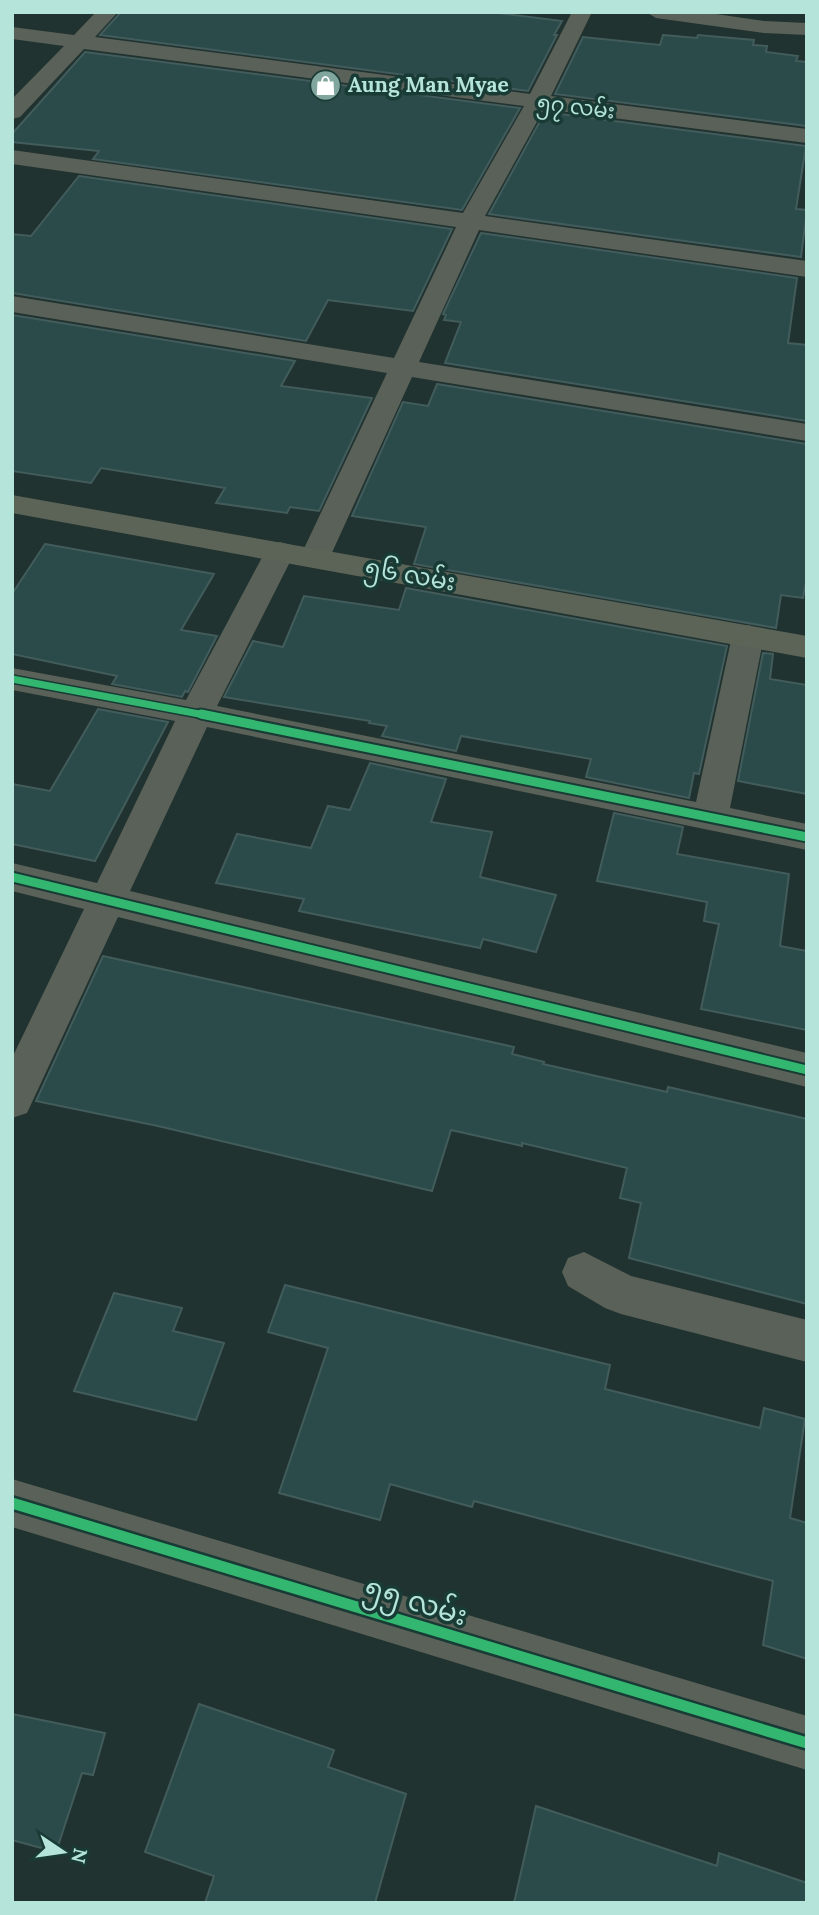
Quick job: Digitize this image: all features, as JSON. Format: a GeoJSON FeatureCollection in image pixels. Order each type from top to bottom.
{"type":"FeatureCollection","features":[{"type":"Feature","properties":{"kind":"street"},"geometry":{"type":"LineString","coordinates":[[12,112],[108,12]]}},
{"type":"Feature","properties":{"kind":"street"},"geometry":{"type":"LineString","coordinates":[[315,557],[470,222],[537,102],[582,12]]}},
{"type":"Feature","properties":{"kind":"street"},"geometry":{"type":"LineString","coordinates":[[656,12],[764,27],[807,29]]}},
{"type":"Feature","properties":{"kind":"street","name":"၅၇ လမ်း"},"geometry":{"type":"LineString","coordinates":[[12,33],[807,135]]}},
{"type":"Feature","properties":{"kind":"street"},"geometry":{"type":"LineString","coordinates":[[12,157],[807,269]]}},
{"type":"Feature","properties":{"kind":"street"},"geometry":{"type":"LineString","coordinates":[[12,304],[807,433]]}},
{"type":"Feature","properties":{"kind":"street","name":"၅၆ လမ်း"},"geometry":{"type":"LineString","coordinates":[[12,504],[807,647]]}},
{"type":"Feature","properties":{"kind":"street"},"geometry":{"type":"LineString","coordinates":[[12,1101],[196,713],[280,552]]}},
{"type":"Feature","properties":{"kind":"street"},"geometry":{"type":"LineString","coordinates":[[711,816],[748,636]]}},
{"type":"Feature","properties":{"kind":"street"},"geometry":{"type":"LineString","coordinates":[[12,679],[196,713],[807,837]]}},
{"type":"Feature","properties":{"kind":"street"},"geometry":{"type":"LineString","coordinates":[[12,877],[807,1070]]}},
{"type":"Feature","properties":{"kind":"street"},"geometry":{"type":"LineString","coordinates":[[584,1272],[621,1294],[807,1341]]}},
{"type":"Feature","properties":{"kind":"street","name":"၅၅ လမ်း"},"geometry":{"type":"LineString","coordinates":[[12,1503],[807,1743]]}},
{"type":"Feature","properties":{"kind":"building"},"geometry":{"type":"Polygon","coordinates":[[[121,12],[489,12],[562,21],[528,91],[100,35],[121,12]]]}},
{"type":"Feature","properties":{"kind":"building"},"geometry":{"type":"Polygon","coordinates":[[[663,35],[754,40],[753,45],[767,46],[766,52],[798,56],[796,61],[807,62],[807,126],[555,94],[583,37],[660,45],[663,35]]]}},
{"type":"Feature","properties":{"kind":"building"},"geometry":{"type":"Polygon","coordinates":[[[85,52],[520,108],[462,210],[93,159],[99,151],[12,142],[12,134],[85,52]]]}},
{"type":"Feature","properties":{"kind":"building"},"geometry":{"type":"Polygon","coordinates":[[[545,112],[806,146],[796,209],[807,210],[801,257],[489,214],[545,112]]]}},
{"type":"Feature","properties":{"kind":"building"},"geometry":{"type":"Polygon","coordinates":[[[79,176],[452,229],[413,311],[328,300],[306,341],[12,293],[12,234],[31,236],[79,176]]]}},
{"type":"Feature","properties":{"kind":"building"},"geometry":{"type":"Polygon","coordinates":[[[481,233],[797,278],[788,343],[807,345],[807,421],[445,363],[461,322],[444,320],[446,315],[443,314],[481,233]]]}},
{"type":"Feature","properties":{"kind":"building"},"geometry":{"type":"Polygon","coordinates":[[[12,315],[295,361],[281,386],[372,398],[319,511],[290,507],[287,513],[216,503],[225,488],[101,468],[91,483],[12,471],[12,315]]]}},
{"type":"Feature","properties":{"kind":"building"},"geometry":{"type":"Polygon","coordinates":[[[437,384],[807,444],[807,576],[803,598],[781,595],[776,628],[414,564],[426,527],[352,516],[403,402],[428,406],[437,384]]]}},
{"type":"Feature","properties":{"kind":"building"},"geometry":{"type":"Polygon","coordinates":[[[45,544],[214,574],[181,630],[217,636],[188,692],[185,691],[182,697],[112,684],[117,676],[12,654],[12,594],[45,544]]]}},
{"type":"Feature","properties":{"kind":"building"},"geometry":{"type":"Polygon","coordinates":[[[406,588],[727,646],[699,774],[694,773],[689,798],[586,777],[591,759],[461,736],[456,751],[382,736],[387,726],[369,723],[370,721],[224,697],[253,641],[283,647],[304,596],[399,610],[406,588]]]}},
{"type":"Feature","properties":{"kind":"building"},"geometry":{"type":"Polygon","coordinates":[[[763,653],[773,654],[770,679],[807,685],[807,794],[738,781],[763,653]]]}},
{"type":"Feature","properties":{"kind":"building"},"geometry":{"type":"Polygon","coordinates":[[[98,709],[168,722],[95,861],[12,844],[12,784],[50,791],[98,709]]]}},
{"type":"Feature","properties":{"kind":"building"},"geometry":{"type":"Polygon","coordinates":[[[370,763],[446,779],[431,822],[492,832],[480,877],[556,895],[536,952],[483,939],[480,948],[299,911],[304,899],[216,883],[237,834],[311,848],[328,806],[350,810],[370,763]]]}},
{"type":"Feature","properties":{"kind":"building"},"geometry":{"type":"Polygon","coordinates":[[[614,813],[683,827],[677,854],[789,874],[780,946],[807,951],[807,1030],[701,1009],[719,924],[704,921],[707,902],[597,881],[614,813]]]}},
{"type":"Feature","properties":{"kind":"building"},"geometry":{"type":"Polygon","coordinates":[[[103,956],[514,1047],[512,1054],[544,1062],[543,1064],[667,1092],[668,1087],[807,1119],[807,1304],[629,1258],[641,1203],[620,1198],[627,1168],[522,1143],[522,1146],[451,1130],[432,1191],[158,1126],[36,1101],[103,956]]]}},
{"type":"Feature","properties":{"kind":"building"},"geometry":{"type":"Polygon","coordinates":[[[285,1285],[610,1365],[605,1389],[760,1428],[764,1408],[805,1419],[790,1518],[807,1523],[807,1659],[763,1645],[773,1581],[474,1501],[472,1507],[390,1484],[380,1520],[279,1493],[328,1348],[268,1332],[285,1285]]]}},
{"type":"Feature","properties":{"kind":"building"},"geometry":{"type":"Polygon","coordinates":[[[114,1293],[182,1308],[173,1331],[224,1343],[196,1420],[74,1391],[114,1293]]]}},
{"type":"Feature","properties":{"kind":"building"},"geometry":{"type":"Polygon","coordinates":[[[199,1704],[334,1750],[328,1767],[406,1794],[375,1903],[205,1903],[214,1876],[145,1852],[199,1704]]]}},
{"type":"Feature","properties":{"kind":"building"},"geometry":{"type":"Polygon","coordinates":[[[12,1714],[105,1733],[93,1775],[82,1773],[56,1852],[12,1840],[12,1714]]]}},
{"type":"Feature","properties":{"kind":"building"},"geometry":{"type":"Polygon","coordinates":[[[536,1806],[717,1866],[719,1853],[807,1883],[807,1903],[514,1903],[536,1806]]]}},
{"type":"Feature","properties":{"kind":"cycle path"},"geometry":{"type":"LineString","coordinates":[[12,679],[196,713],[807,837]]}},
{"type":"Feature","properties":{"kind":"cycle path"},"geometry":{"type":"LineString","coordinates":[[12,877],[807,1070]]}},
{"type":"Feature","properties":{"kind":"cycle path"},"geometry":{"type":"LineString","coordinates":[[12,1503],[807,1743]]}},
{"type":"Feature","properties":{"kind":"place","name":"Aung Man Myae"},"geometry":{"type":"Point","coordinates":[325,85]}}]}
